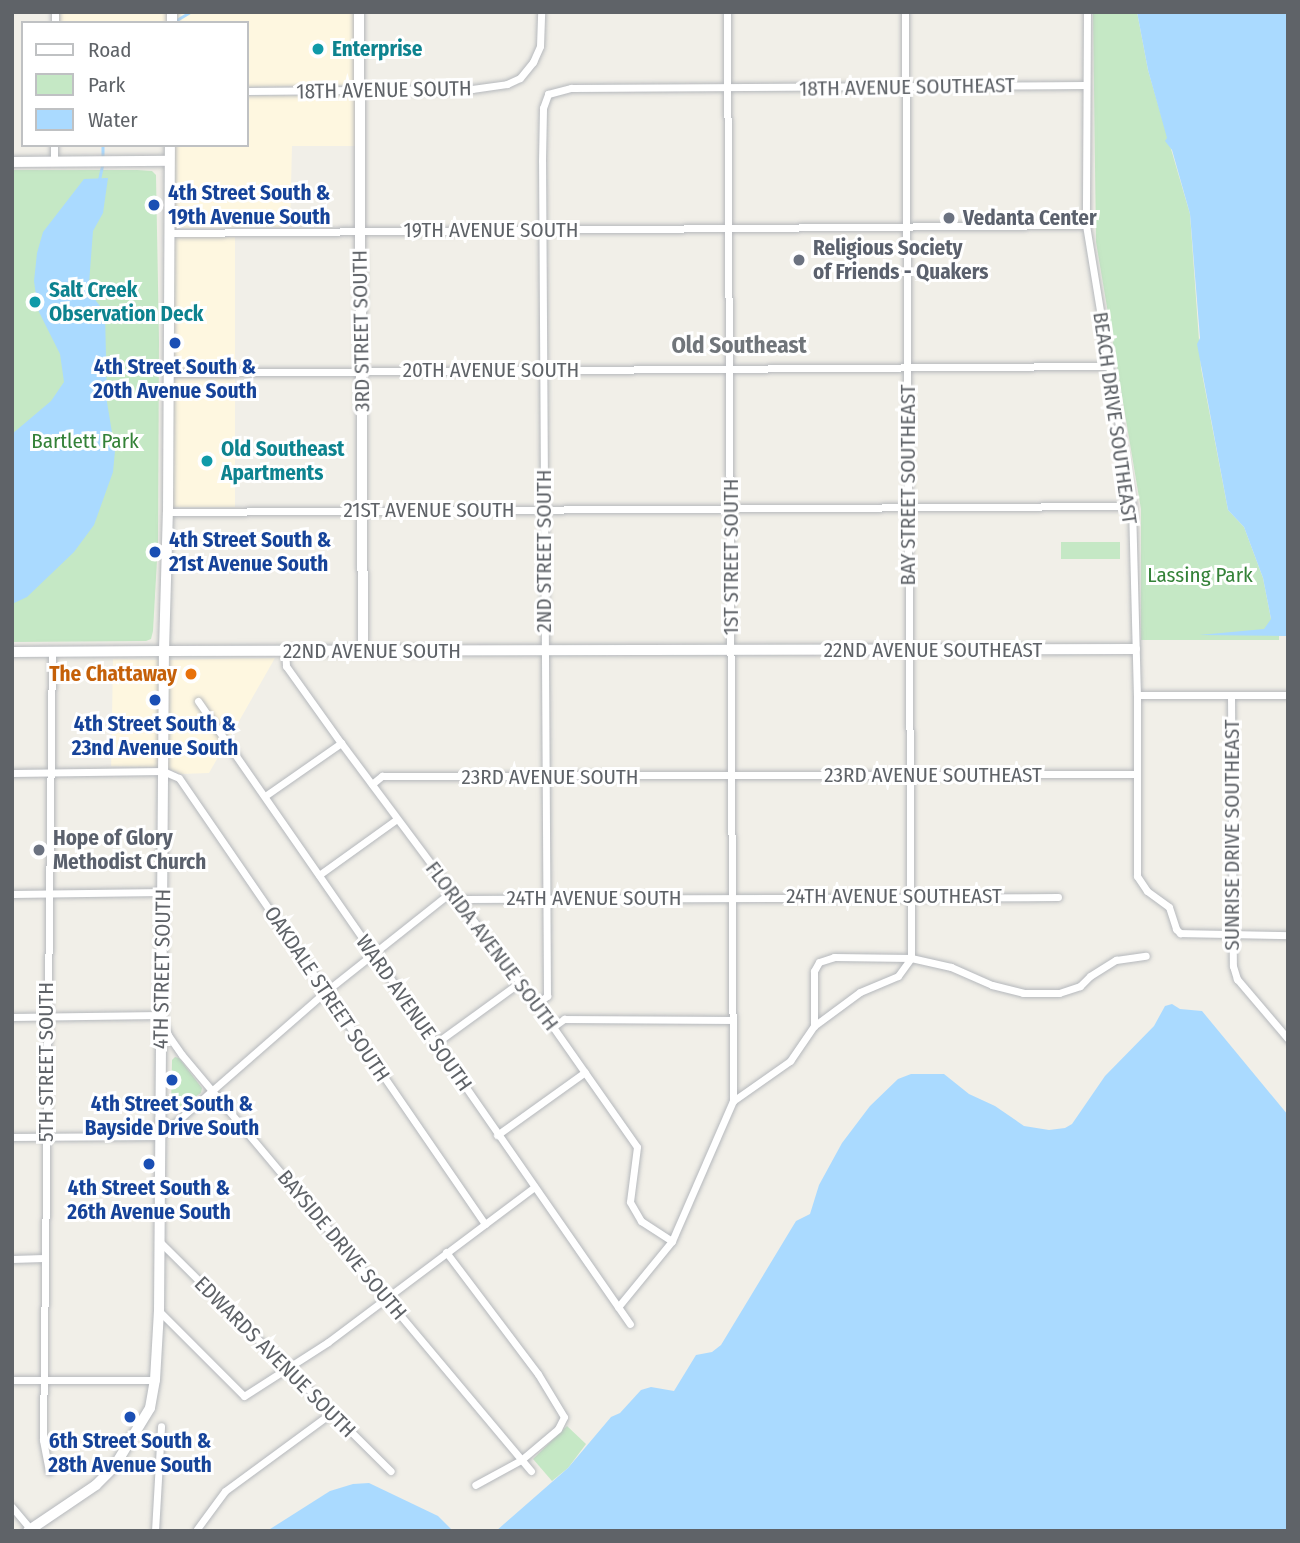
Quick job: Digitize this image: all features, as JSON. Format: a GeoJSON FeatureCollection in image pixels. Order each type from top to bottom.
{"type":"FeatureCollection","features":[{"type":"Feature","properties":{"kind":"main road","name":"4TH STREET SOUTH"},"geometry":{"type":"LineString","coordinates":[[164,651],[168,512],[170,147]]}},
{"type":"Feature","properties":{"kind":"main road","name":"22ND AVENUE SOUTH"},"geometry":{"type":"LineString","coordinates":[[12,652],[164,651]]}},
{"type":"Feature","properties":{"kind":"street","name":"3RD STREET SOUTH"},"geometry":{"type":"LineString","coordinates":[[359,12],[363,650]]}},
{"type":"Feature","properties":{"kind":"street","name":"18TH AVENUE SOUTH"},"geometry":{"type":"LineString","coordinates":[[248,91],[472,89],[507,84],[520,78],[533,62],[540,46],[541,12]]}},
{"type":"Feature","properties":{"kind":"street","name":"1ST STREET SOUTH"},"geometry":{"type":"LineString","coordinates":[[727,12],[733,1101]]}},
{"type":"Feature","properties":{"kind":"street","name":"BAY STREET SOUTHEAST"},"geometry":{"type":"LineString","coordinates":[[905,12],[911,958]]}},
{"type":"Feature","properties":{"kind":"street","name":"BEACH DRIVE SOUTHEAST"},"geometry":{"type":"LineString","coordinates":[[1087,12],[1086,225],[1132,506],[1137,695],[1136,866],[1141,885],[1170,907],[1176,929],[1180,933],[1232,935]]}},
{"type":"Feature","properties":{"kind":"street","name":"18TH AVENUE SOUTHEAST"},"geometry":{"type":"LineString","coordinates":[[727,88],[1086,85]]}},
{"type":"Feature","properties":{"kind":"street","name":"2ND STREET SOUTH"},"geometry":{"type":"LineString","coordinates":[[536,1004],[547,996],[544,898],[543,108],[548,94],[572,88],[727,88]]}},
{"type":"Feature","properties":{"kind":"street"},"geometry":{"type":"LineString","coordinates":[[54,147],[54,161]]}},
{"type":"Feature","properties":{"kind":"street"},"geometry":{"type":"LineString","coordinates":[[12,162],[169,161]]}},
{"type":"Feature","properties":{"kind":"street","name":"19TH AVENUE SOUTH"},"geometry":{"type":"LineString","coordinates":[[169,233],[1086,225]]}},
{"type":"Feature","properties":{"kind":"street","name":"20TH AVENUE SOUTH"},"geometry":{"type":"LineString","coordinates":[[168,373],[1109,366]]}},
{"type":"Feature","properties":{"kind":"street","name":"21ST AVENUE SOUTH"},"geometry":{"type":"LineString","coordinates":[[168,512],[1132,506]]}},
{"type":"Feature","properties":{"kind":"street","name":"22ND AVENUE SOUTHEAST"},"geometry":{"type":"LineString","coordinates":[[732,650],[1135,649]]}},
{"type":"Feature","properties":{"kind":"street","name":"FLORIDA AVENUE SOUTH"},"geometry":{"type":"LineString","coordinates":[[285,650],[286,666],[450,894],[553,1027],[637,1147],[630,1202],[641,1221],[672,1241]]}},
{"type":"Feature","properties":{"kind":"street","name":"22ND AVENUE SOUTH"},"geometry":{"type":"LineString","coordinates":[[164,651],[732,650]]}},
{"type":"Feature","properties":{"kind":"street","name":"4TH STREET SOUTH"},"geometry":{"type":"LineString","coordinates":[[30,1530],[96,1485],[114,1467],[149,1408],[155,1380],[160,1242],[164,651]]}},
{"type":"Feature","properties":{"kind":"street","name":"5TH STREET SOUTH"},"geometry":{"type":"LineString","coordinates":[[49,1471],[43,1452],[43,1380],[52,652]]}},
{"type":"Feature","properties":{"kind":"street"},"geometry":{"type":"LineString","coordinates":[[1137,695],[1288,695]]}},
{"type":"Feature","properties":{"kind":"street","name":"SUNRISE DRIVE SOUTHEAST"},"geometry":{"type":"LineString","coordinates":[[1231,695],[1233,966],[1237,979],[1288,1039]]}},
{"type":"Feature","properties":{"kind":"street","name":"WARD AVENUE SOUTH"},"geometry":{"type":"LineString","coordinates":[[198,701],[436,1043],[533,1188],[630,1324]]}},
{"type":"Feature","properties":{"kind":"street"},"geometry":{"type":"LineString","coordinates":[[265,796],[341,743]]}},
{"type":"Feature","properties":{"kind":"street"},"geometry":{"type":"LineString","coordinates":[[12,773],[163,771]]}},
{"type":"Feature","properties":{"kind":"street","name":"OAKDALE STREET SOUTH"},"geometry":{"type":"LineString","coordinates":[[163,771],[179,778],[485,1224]]}},
{"type":"Feature","properties":{"kind":"street","name":"23RD AVENUE SOUTHEAST"},"geometry":{"type":"LineString","coordinates":[[730,776],[1136,774]]}},
{"type":"Feature","properties":{"kind":"street","name":"23RD AVENUE SOUTH"},"geometry":{"type":"LineString","coordinates":[[372,784],[382,776],[730,776]]}},
{"type":"Feature","properties":{"kind":"street"},"geometry":{"type":"LineString","coordinates":[[319,876],[397,819]]}},
{"type":"Feature","properties":{"kind":"street"},"geometry":{"type":"LineString","coordinates":[[12,894],[163,892]]}},
{"type":"Feature","properties":{"kind":"street"},"geometry":{"type":"LineString","coordinates":[[12,1137],[160,1136],[325,992],[450,894]]}},
{"type":"Feature","properties":{"kind":"street","name":"24TH AVENUE SOUTHEAST"},"geometry":{"type":"LineString","coordinates":[[730,897],[1058,897]]}},
{"type":"Feature","properties":{"kind":"street","name":"24TH AVENUE SOUTH"},"geometry":{"type":"LineString","coordinates":[[458,904],[466,899],[730,897]]}},
{"type":"Feature","properties":{"kind":"street"},"geometry":{"type":"LineString","coordinates":[[1232,935],[1288,935]]}},
{"type":"Feature","properties":{"kind":"street"},"geometry":{"type":"LineString","coordinates":[[814,1026],[814,971],[819,962],[834,957],[911,958],[951,967],[992,985],[1023,993],[1059,993],[1080,986],[1115,960],[1146,956]]}},
{"type":"Feature","properties":{"kind":"street"},"geometry":{"type":"LineString","coordinates":[[618,1307],[672,1241],[733,1101],[790,1060],[814,1026],[860,992],[898,975],[911,958]]}},
{"type":"Feature","properties":{"kind":"street"},"geometry":{"type":"LineString","coordinates":[[436,1043],[519,983]]}},
{"type":"Feature","properties":{"kind":"street"},"geometry":{"type":"LineString","coordinates":[[12,1017],[160,1015]]}},
{"type":"Feature","properties":{"kind":"street","name":"BAYSIDE DRIVE SOUTH"},"geometry":{"type":"LineString","coordinates":[[160,1015],[168,1035],[531,1471]]}},
{"type":"Feature","properties":{"kind":"street"},"geometry":{"type":"LineString","coordinates":[[553,1027],[564,1019],[732,1020]]}},
{"type":"Feature","properties":{"kind":"street"},"geometry":{"type":"LineString","coordinates":[[497,1135],[585,1072]]}},
{"type":"Feature","properties":{"kind":"street"},"geometry":{"type":"LineString","coordinates":[[159,1311],[244,1396],[286,1370],[533,1188]]}},
{"type":"Feature","properties":{"kind":"street","name":"EDWARDS AVENUE SOUTH"},"geometry":{"type":"LineString","coordinates":[[160,1242],[286,1370],[391,1471]]}},
{"type":"Feature","properties":{"kind":"street"},"geometry":{"type":"LineString","coordinates":[[446,1252],[538,1374],[564,1417],[558,1429],[522,1460],[475,1485]]}},
{"type":"Feature","properties":{"kind":"street"},"geometry":{"type":"LineString","coordinates":[[12,1259],[44,1258]]}},
{"type":"Feature","properties":{"kind":"street"},"geometry":{"type":"LineString","coordinates":[[12,1380],[155,1380]]}},
{"type":"Feature","properties":{"kind":"street"},"geometry":{"type":"LineString","coordinates":[[197,1529],[225,1491],[331,1413]]}},
{"type":"Feature","properties":{"kind":"street"},"geometry":{"type":"LineString","coordinates":[[155,1531],[160,1426]]}},
{"type":"Feature","properties":{"kind":"street"},"geometry":{"type":"LineString","coordinates":[[12,1507],[30,1530]]}},
{"type":"Feature","properties":{"kind":"shaded area"},"geometry":{"type":"Polygon","coordinates":[[[59,12],[176,12],[176,21],[59,21],[59,12]]]}},
{"type":"Feature","properties":{"kind":"shaded area"},"geometry":{"type":"Polygon","coordinates":[[[177,12],[354,12],[355,85],[248,87],[248,21],[177,21],[177,12]]]}},
{"type":"Feature","properties":{"kind":"shaded area"},"geometry":{"type":"Polygon","coordinates":[[[355,95],[355,146],[292,146],[290,227],[173,228],[174,147],[248,147],[248,96],[355,95]]]}},
{"type":"Feature","properties":{"kind":"shaded area"},"geometry":{"type":"Polygon","coordinates":[[[173,237],[235,237],[235,367],[173,367],[173,237]]]}},
{"type":"Feature","properties":{"kind":"shaded area"},"geometry":{"type":"Polygon","coordinates":[[[172,377],[235,377],[235,507],[172,507],[172,377]]]}},
{"type":"Feature","properties":{"kind":"shaded area"},"geometry":{"type":"Polygon","coordinates":[[[275,658],[230,737],[210,711],[204,717],[225,745],[209,773],[181,774],[168,768],[168,660],[275,658]]]}},
{"type":"Feature","properties":{"kind":"shaded area"},"geometry":{"type":"Polygon","coordinates":[[[113,659],[160,660],[158,767],[111,766],[113,659]]]}},
{"type":"Feature","properties":{"kind":"green space","name":"Lassing Park"},"geometry":{"type":"Polygon","coordinates":[[[1093,12],[1137,12],[1148,70],[1190,214],[1201,368],[1228,510],[1244,527],[1263,578],[1271,619],[1288,636],[1279,636],[1279,640],[1141,640],[1141,509],[1096,242],[1093,12]]]}},
{"type":"Feature","properties":{"kind":"green space","name":"Bartlett Park"},"geometry":{"type":"Polygon","coordinates":[[[12,170],[137,170],[152,171],[156,175],[158,542],[153,631],[151,639],[146,641],[12,642],[12,170]]]}},
{"type":"Feature","properties":{"kind":"green space"},"geometry":{"type":"Polygon","coordinates":[[[1061,542],[1120,542],[1120,559],[1061,559],[1061,542]]]}},
{"type":"Feature","properties":{"kind":"green space"},"geometry":{"type":"Polygon","coordinates":[[[179,1058],[202,1088],[201,1093],[176,1109],[171,1105],[172,1060],[179,1058]]]}},
{"type":"Feature","properties":{"kind":"green space"},"geometry":{"type":"Polygon","coordinates":[[[567,1426],[586,1444],[568,1468],[552,1481],[533,1459],[567,1426]]]}},
{"type":"Feature","properties":{"kind":"water"},"geometry":{"type":"Polygon","coordinates":[[[1137,12],[1288,12],[1288,636],[1199,635],[1264,629],[1271,619],[1263,578],[1244,527],[1228,510],[1197,344],[1200,338],[1190,214],[1172,150],[1165,141],[1167,138],[1148,70],[1137,12]]]}},
{"type":"Feature","properties":{"kind":"water"},"geometry":{"type":"Polygon","coordinates":[[[108,178],[103,213],[93,231],[89,284],[96,301],[105,312],[107,402],[115,451],[113,472],[94,525],[74,552],[27,597],[12,604],[12,434],[51,401],[64,382],[60,354],[38,310],[34,281],[37,253],[43,232],[84,179],[108,178]]]}},
{"type":"Feature","properties":{"kind":"water"},"geometry":{"type":"Polygon","coordinates":[[[1172,1004],[1180,1009],[1202,1011],[1288,1115],[1288,1531],[496,1531],[568,1468],[611,1417],[620,1413],[641,1390],[651,1387],[674,1391],[696,1355],[712,1352],[721,1345],[796,1221],[810,1214],[819,1185],[842,1143],[870,1106],[898,1079],[911,1074],[944,1074],[969,1094],[995,1106],[1024,1126],[1049,1130],[1065,1128],[1072,1124],[1105,1076],[1154,1026],[1165,1006],[1172,1004]]]}},
{"type":"Feature","properties":{"kind":"water"},"geometry":{"type":"Polygon","coordinates":[[[369,1483],[438,1516],[453,1531],[267,1531],[330,1491],[353,1484],[369,1483]]]}},
{"type":"Feature","properties":{"kind":"waterway"},"geometry":{"type":"LineString","coordinates":[[175,21],[190,12]]}},
{"type":"Feature","properties":{"kind":"waterway"},"geometry":{"type":"LineString","coordinates":[[103,147],[103,159]]}},
{"type":"Feature","properties":{"kind":"waterway"},"geometry":{"type":"LineString","coordinates":[[99,180],[102,166]]}},
{"type":"Feature","properties":{"kind":"place","name":"Enterprise"},"geometry":{"type":"Point","coordinates":[318,49]}},
{"type":"Feature","properties":{"kind":"place","name":"4th Street South & 19th Avenue South"},"geometry":{"type":"Point","coordinates":[154,205]}},
{"type":"Feature","properties":{"kind":"place","name":"Vedanta Center"},"geometry":{"type":"Point","coordinates":[949,218]}},
{"type":"Feature","properties":{"kind":"place","name":"Religious Society of Friends - Quakers"},"geometry":{"type":"Point","coordinates":[799,260]}},
{"type":"Feature","properties":{"kind":"place","name":"Salt Creek Observation Deck"},"geometry":{"type":"Point","coordinates":[35,302]}},
{"type":"Feature","properties":{"kind":"place","name":"4th Street South & 20th Avenue South"},"geometry":{"type":"Point","coordinates":[175,343]}},
{"type":"Feature","properties":{"kind":"place","name":"Old Southeast Apartments"},"geometry":{"type":"Point","coordinates":[207,461]}},
{"type":"Feature","properties":{"kind":"place","name":"4th Street South & 21st Avenue South"},"geometry":{"type":"Point","coordinates":[155,552]}},
{"type":"Feature","properties":{"kind":"place","name":"The Chattaway"},"geometry":{"type":"Point","coordinates":[191,674]}},
{"type":"Feature","properties":{"kind":"place","name":"4th Street South & 23nd Avenue South"},"geometry":{"type":"Point","coordinates":[155,700]}},
{"type":"Feature","properties":{"kind":"place","name":"Hope of Glory Methodist Church"},"geometry":{"type":"Point","coordinates":[39,850]}},
{"type":"Feature","properties":{"kind":"place","name":"4th Street South & Bayside Drive South"},"geometry":{"type":"Point","coordinates":[172,1080]}},
{"type":"Feature","properties":{"kind":"place","name":"4th Street South & 26th Avenue South"},"geometry":{"type":"Point","coordinates":[149,1164]}},
{"type":"Feature","properties":{"kind":"place","name":"6th Street South & 28th Avenue South"},"geometry":{"type":"Point","coordinates":[130,1417]}},
{"type":"Feature","properties":{"kind":"district","name":"Old Southeast"},"geometry":{"type":"Point","coordinates":[739,345]}}]}
